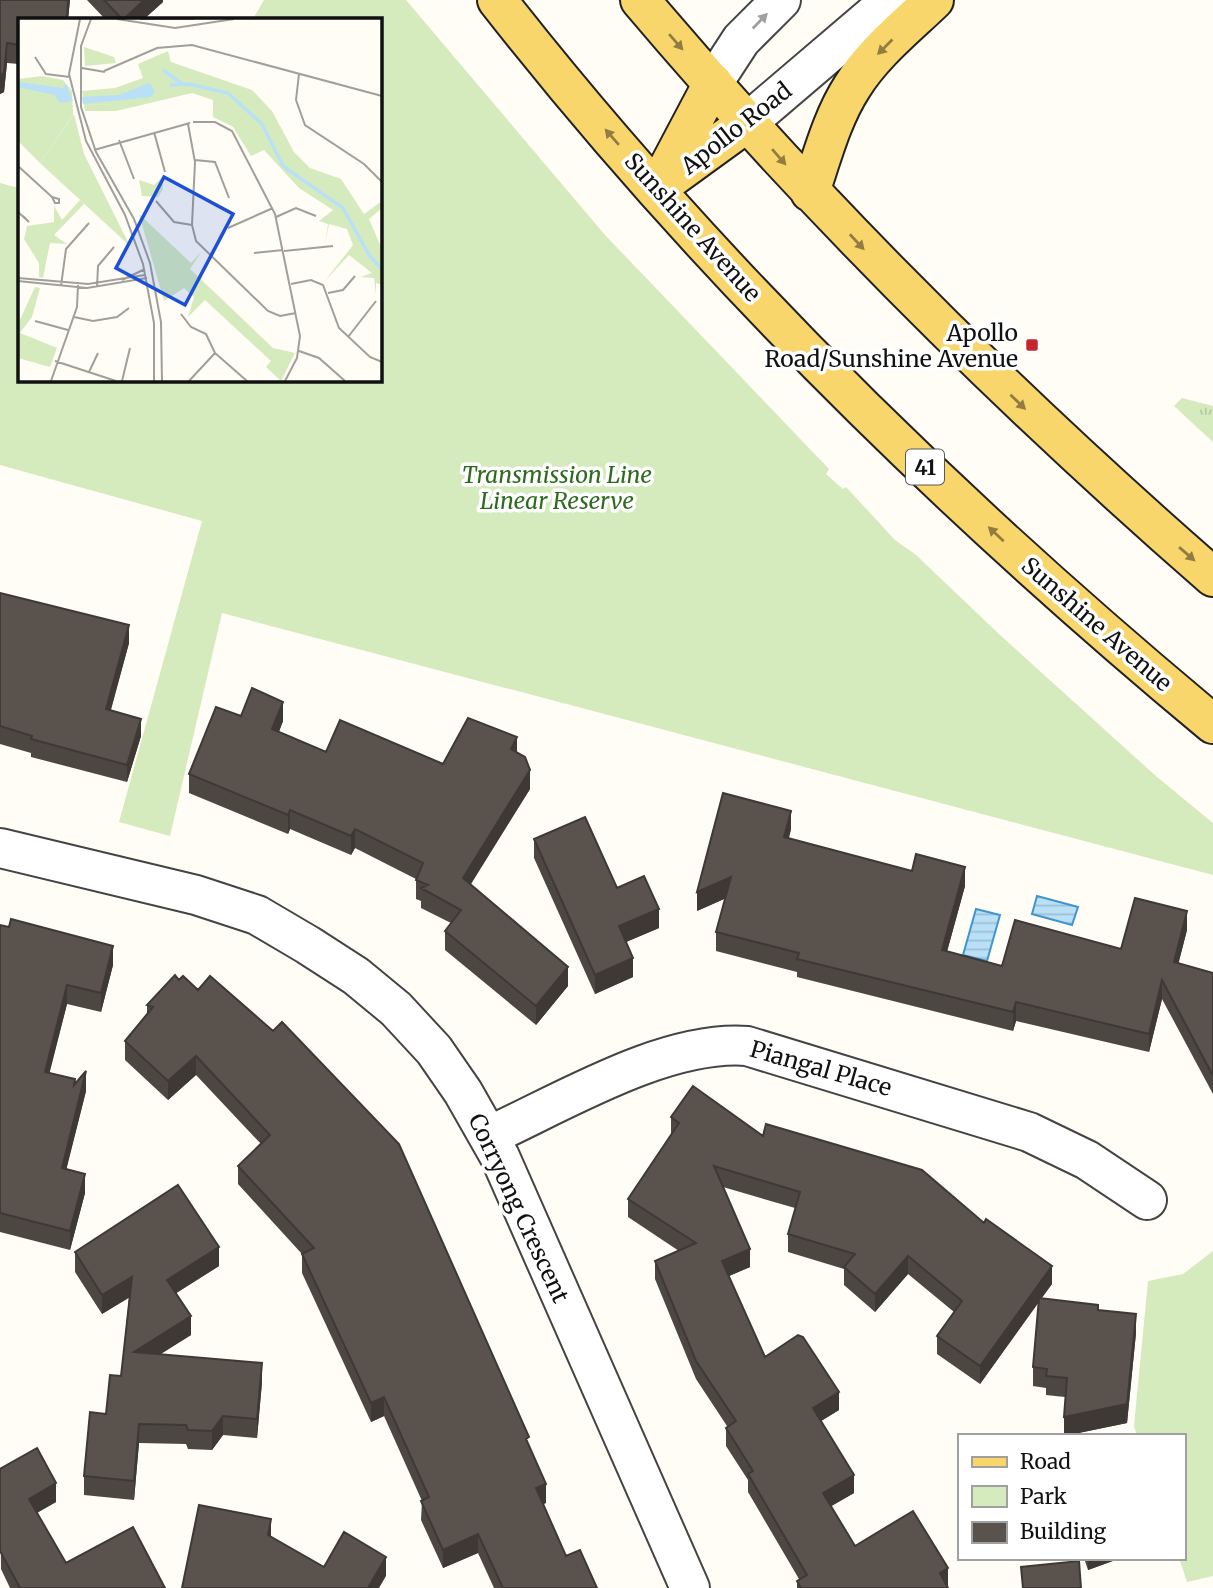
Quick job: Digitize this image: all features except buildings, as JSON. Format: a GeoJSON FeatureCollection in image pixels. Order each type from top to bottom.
{"type":"FeatureCollection","features":[{"type":"Feature","properties":{"kind":"main road","name":"Sunshine Avenue"},"geometry":{"type":"LineString","coordinates":[[497,0],[537,51],[657,189],[769,312],[881,426],[1073,604],[1213,724]]}},
{"type":"Feature","properties":{"kind":"main road"},"geometry":{"type":"LineString","coordinates":[[640,0],[810,192],[913,299],[1038,421],[1213,577]]}},
{"type":"Feature","properties":{"kind":"main road"},"geometry":{"type":"LineString","coordinates":[[810,192],[831,132],[852,86],[874,58],[934,0]]}},
{"type":"Feature","properties":{"kind":"main road","name":"Apollo Road"},"geometry":{"type":"LineString","coordinates":[[657,189],[713,83]]}},
{"type":"Feature","properties":{"kind":"main road","name":"Apollo Road"},"geometry":{"type":"LineString","coordinates":[[657,189],[748,122]]}},
{"type":"Feature","properties":{"kind":"street","name":"Apollo Road"},"geometry":{"type":"LineString","coordinates":[[713,83],[741,40],[781,0]]}},
{"type":"Feature","properties":{"kind":"street","name":"Apollo Road"},"geometry":{"type":"LineString","coordinates":[[748,122],[891,0]]}},
{"type":"Feature","properties":{"kind":"street","name":"Corryong Crescent"},"geometry":{"type":"LineString","coordinates":[[0,848],[195,895],[257,915],[356,976],[396,1009],[434,1050],[489,1136],[690,1588]]}},
{"type":"Feature","properties":{"kind":"street","name":"Piangal Place"},"geometry":{"type":"LineString","coordinates":[[489,1136],[655,1060],[717,1044],[747,1046],[1018,1128],[1087,1160],[1147,1200]]}},
{"type":"Feature","properties":{"kind":"green space","name":"Transmission Line Linear Reserve"},"geometry":{"type":"Polygon","coordinates":[[[264,0],[406,0],[605,235],[829,469],[826,474],[843,489],[846,487],[895,540],[916,555],[1157,777],[1213,823],[1213,875],[222,613],[170,836],[119,822],[202,521],[0,465],[0,183],[18,188],[18,382],[382,382],[382,18],[254,18],[264,0]]]}},
{"type":"Feature","properties":{"kind":"green space"},"geometry":{"type":"Polygon","coordinates":[[[1182,398],[1213,406],[1213,442],[1174,406],[1182,398]]]}},
{"type":"Feature","properties":{"kind":"green space"},"geometry":{"type":"Polygon","coordinates":[[[1213,1251],[1213,1576],[1187,1582],[1180,1560],[1185,1560],[1185,1434],[1136,1434],[1134,1426],[1148,1281],[1183,1274],[1213,1251]]]}},
{"type":"Feature","properties":{"kind":"water"},"geometry":{"type":"Polygon","coordinates":[[[1037,896],[1078,907],[1072,925],[1032,914],[1037,896]]]}},
{"type":"Feature","properties":{"kind":"water"},"geometry":{"type":"Polygon","coordinates":[[[976,909],[1000,915],[987,961],[963,955],[976,909]]]}},
{"type":"Feature","properties":{"kind":"place","name":"Apollo Road/Sunshine Avenue"},"geometry":{"type":"Point","coordinates":[1032,345]}}]}
